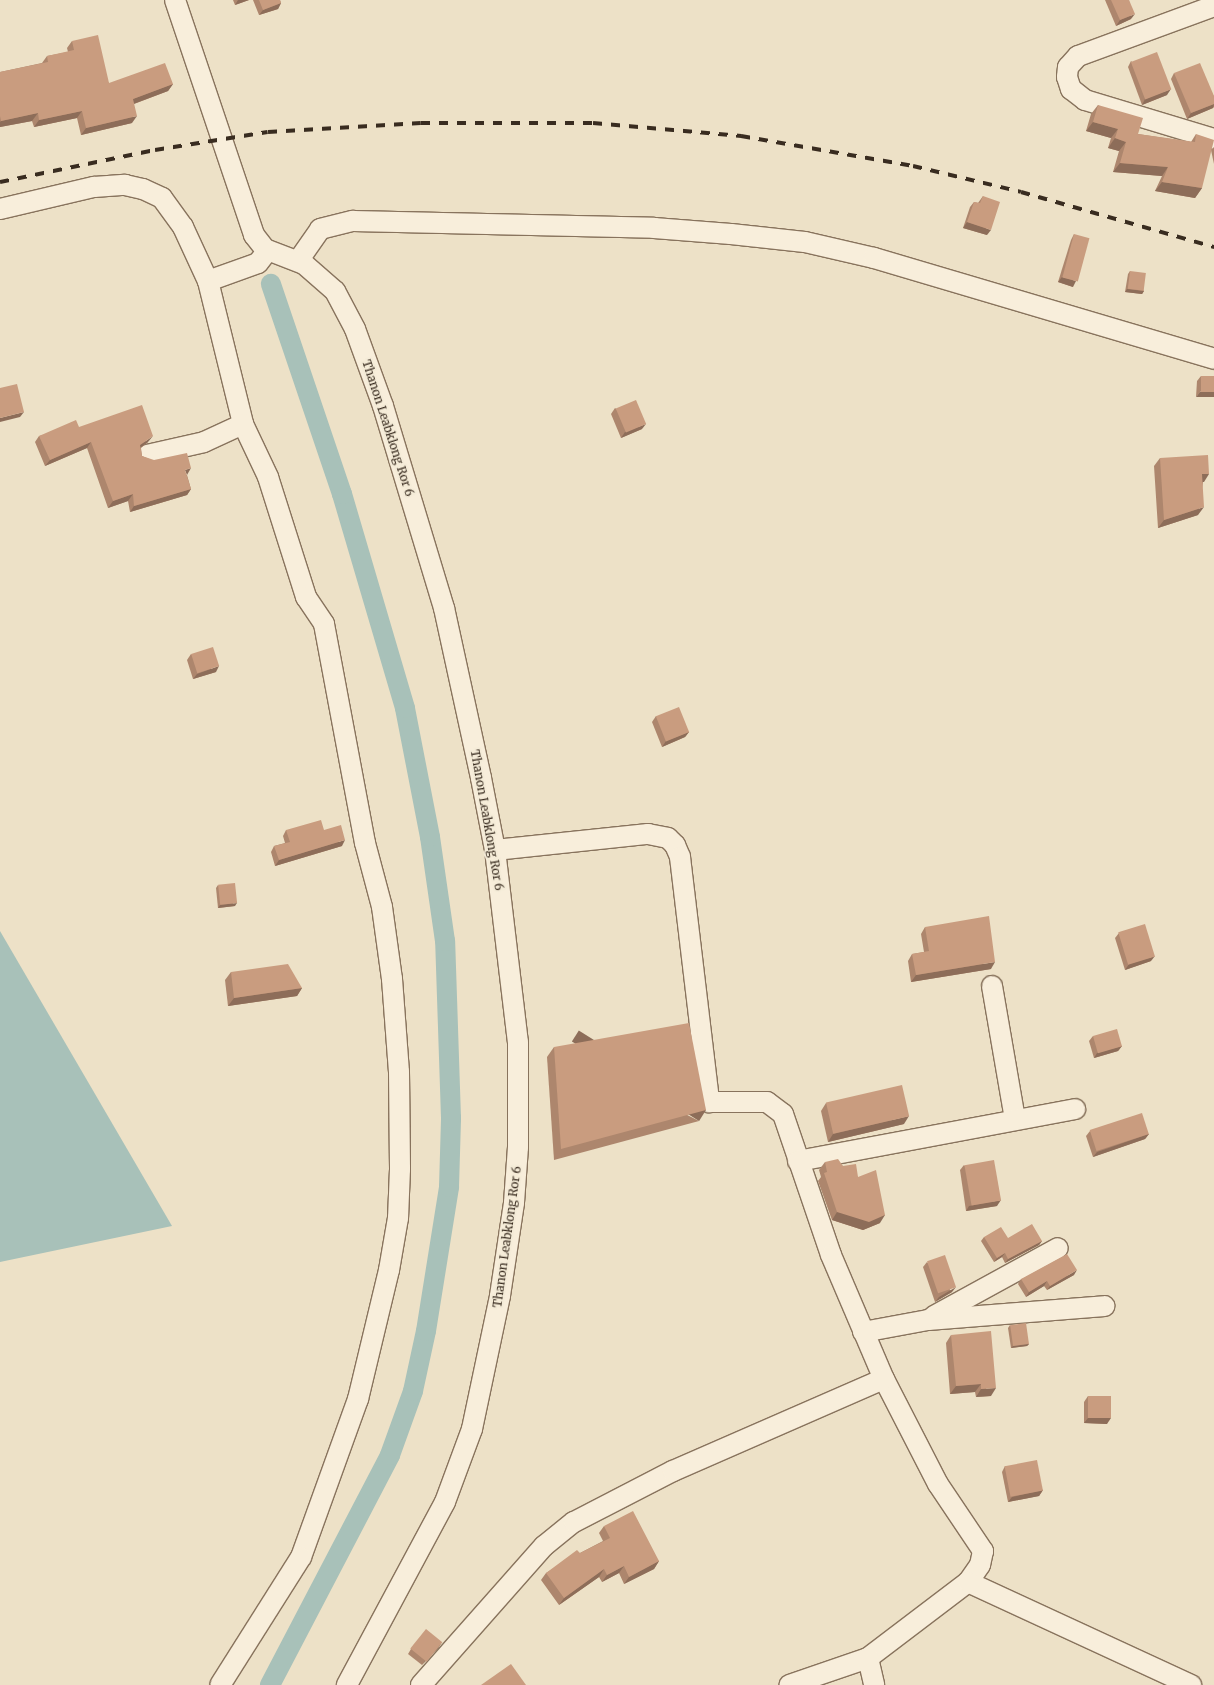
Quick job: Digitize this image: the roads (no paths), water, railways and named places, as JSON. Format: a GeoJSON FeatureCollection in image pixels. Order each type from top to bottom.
{"type":"FeatureCollection","features":[{"type":"Feature","properties":{"kind":"street"},"geometry":{"type":"LineString","coordinates":[[175,0],[254,235],[268,250],[258,263],[208,281]]}},
{"type":"Feature","properties":{"kind":"street"},"geometry":{"type":"LineString","coordinates":[[1214,6],[1078,56],[1068,67],[1067,77],[1071,89],[1085,100],[1214,139]]}},
{"type":"Feature","properties":{"kind":"street"},"geometry":{"type":"LineString","coordinates":[[0,209],[102,186],[143,189],[157,195],[172,209],[208,281],[243,424],[268,477],[306,597],[324,624],[364,843],[382,907],[399,1072],[400,1169],[398,1218],[389,1270],[358,1399],[301,1557],[220,1685]]}},
{"type":"Feature","properties":{"kind":"street"},"geometry":{"type":"LineString","coordinates":[[298,261],[320,229],[354,221],[654,228],[750,236],[806,242],[874,258],[1214,359]]}},
{"type":"Feature","properties":{"kind":"street","name":"Thanon Leabklong Ror 6"},"geometry":{"type":"LineString","coordinates":[[268,250],[298,261],[325,280],[340,299],[383,406],[444,608],[495,850],[518,1042],[519,1094],[514,1203],[500,1296],[472,1429],[445,1502],[347,1685]]}},
{"type":"Feature","properties":{"kind":"street"},"geometry":{"type":"LineString","coordinates":[[147,455],[204,442],[243,424]]}},
{"type":"Feature","properties":{"kind":"street"},"geometry":{"type":"LineString","coordinates":[[495,850],[648,834],[668,838],[675,845],[680,857],[709,1102],[773,1105],[783,1114],[830,1255],[884,1379],[938,1484],[980,1544],[982,1560],[968,1582],[868,1658],[789,1685]]}},
{"type":"Feature","properties":{"kind":"street"},"geometry":{"type":"LineString","coordinates":[[992,986],[1015,1119]]}},
{"type":"Feature","properties":{"kind":"street"},"geometry":{"type":"LineString","coordinates":[[798,1161],[1015,1119],[1075,1110]]}},
{"type":"Feature","properties":{"kind":"street"},"geometry":{"type":"LineString","coordinates":[[928,1320],[1058,1248]]}},
{"type":"Feature","properties":{"kind":"street"},"geometry":{"type":"LineString","coordinates":[[864,1332],[928,1320],[1104,1306]]}},
{"type":"Feature","properties":{"kind":"street"},"geometry":{"type":"LineString","coordinates":[[421,1685],[544,1546],[574,1522],[673,1471],[884,1379]]}},
{"type":"Feature","properties":{"kind":"street"},"geometry":{"type":"LineString","coordinates":[[968,1582],[1191,1685]]}},
{"type":"Feature","properties":{"kind":"street"},"geometry":{"type":"LineString","coordinates":[[868,1658],[874,1685]]}},
{"type":"Feature","properties":{"kind":"water"},"geometry":{"type":"Polygon","coordinates":[[[0,931],[172,1226],[0,1262],[0,931]]]}},
{"type":"Feature","properties":{"kind":"waterway"},"geometry":{"type":"LineString","coordinates":[[270,1685],[390,1455],[413,1391],[426,1331],[449,1187],[451,1118],[445,941],[430,837],[405,708],[342,494],[271,284]]}},
{"type":"Feature","properties":{"kind":"railway"},"geometry":{"type":"LineString","coordinates":[[0,182],[155,150],[268,132],[421,123],[593,123],[741,136],[913,166],[1021,192],[1214,247]]}}]}
